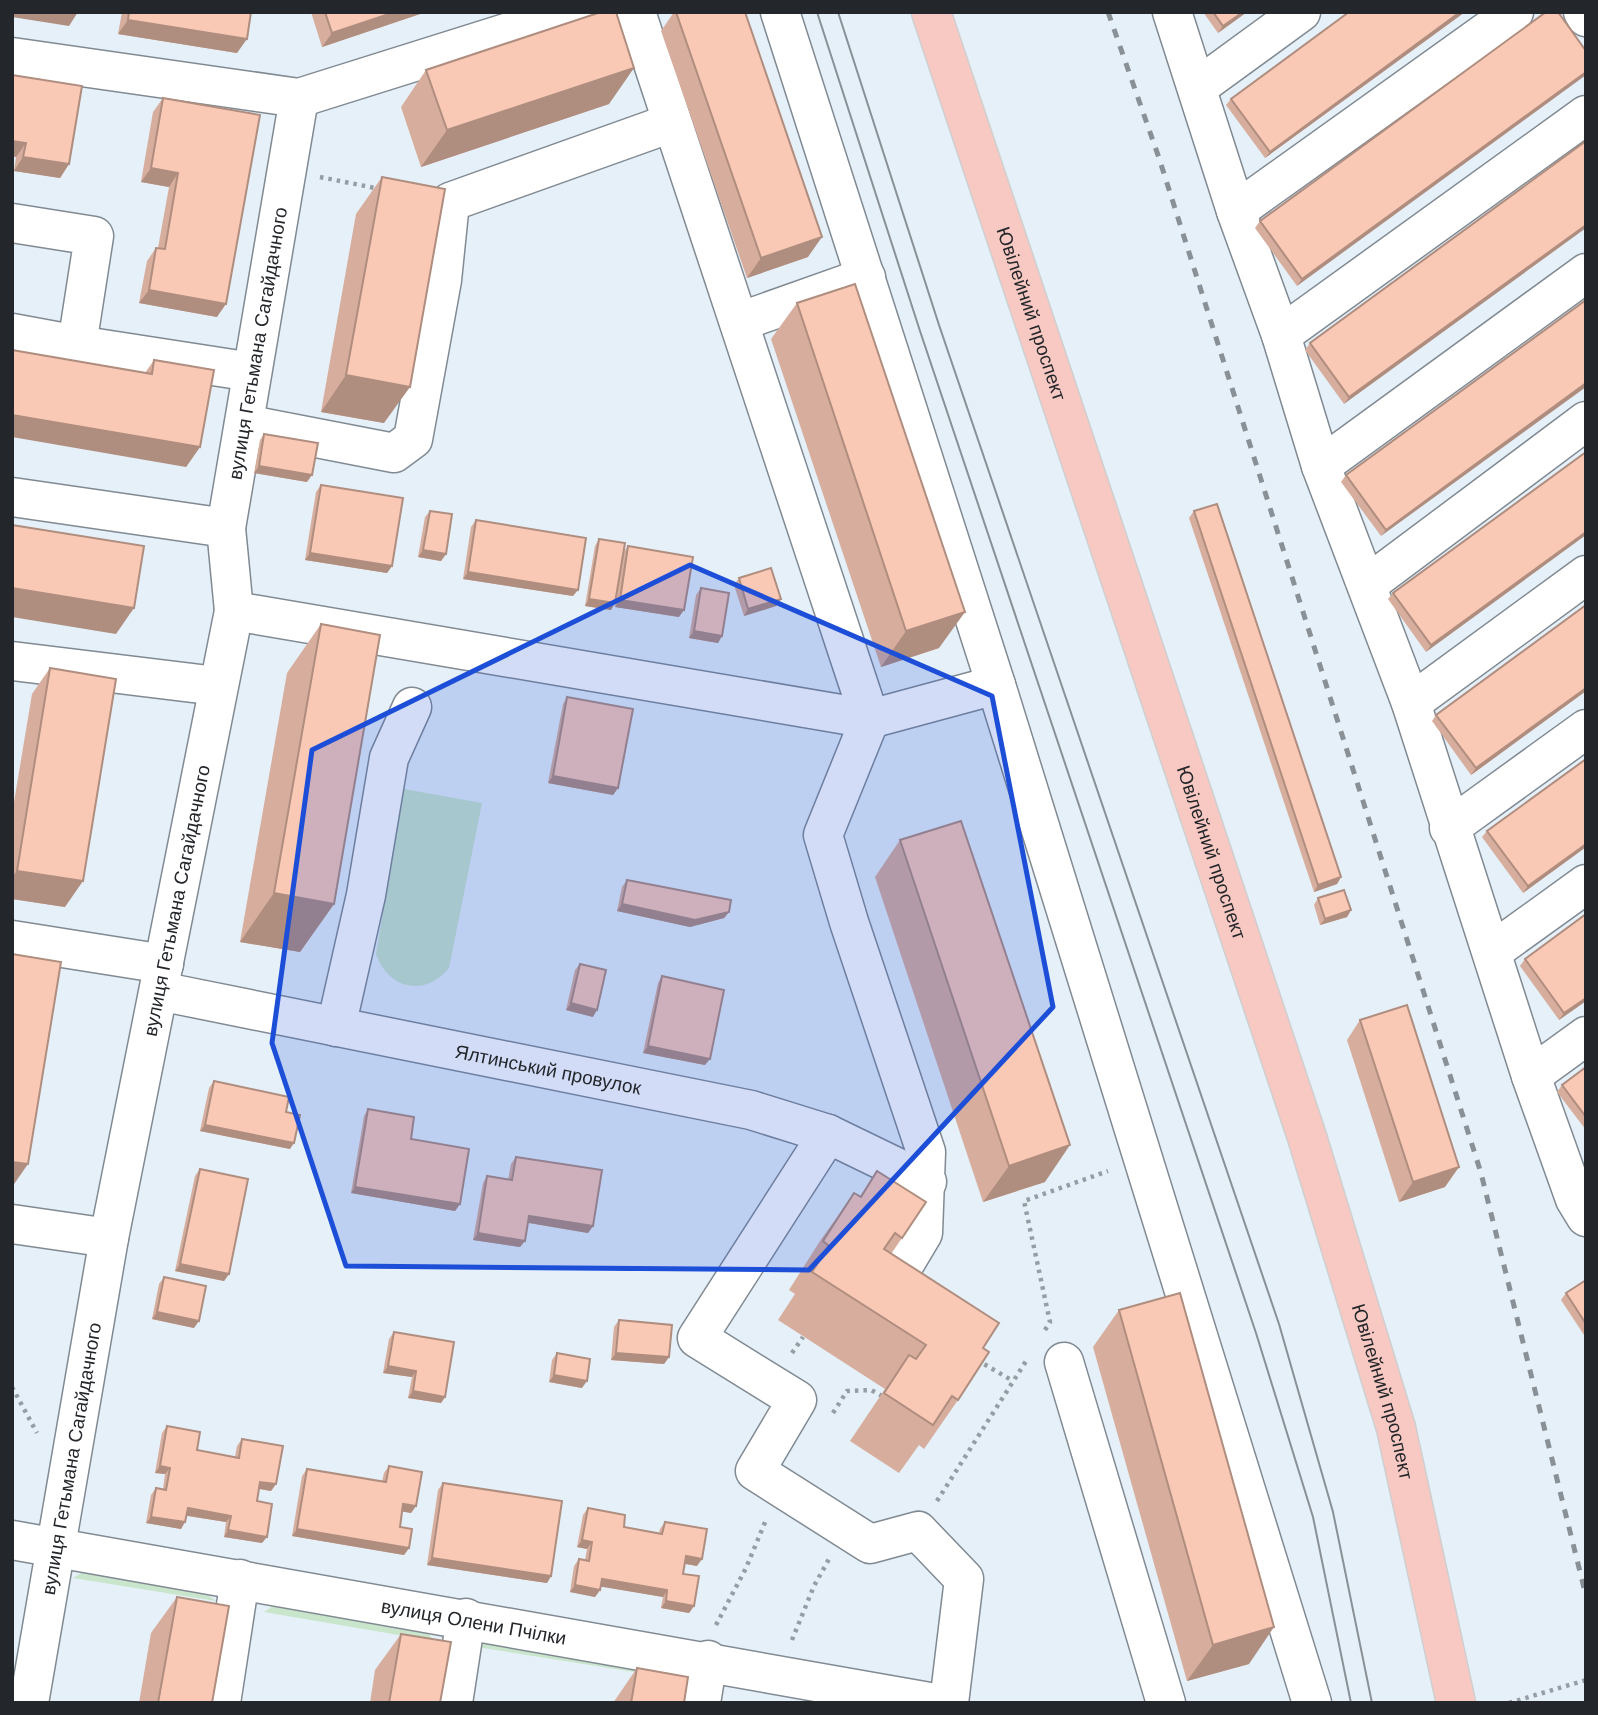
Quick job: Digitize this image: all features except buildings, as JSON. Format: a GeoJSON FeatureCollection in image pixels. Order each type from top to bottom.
{"type":"FeatureCollection","features":[{"type":"Feature","properties":{"kind":"main road","name":"Ювілейний проспект"},"geometry":{"type":"LineString","coordinates":[[931,12],[1316,1163],[1396,1428],[1456,1703]]}},
{"type":"Feature","properties":{"kind":"street"},"geometry":{"type":"LineString","coordinates":[[12,57],[299,98],[473,27],[573,12]]}},
{"type":"Feature","properties":{"kind":"street"},"geometry":{"type":"LineString","coordinates":[[636,12],[870,719],[823,835],[926,1153],[923,1233],[883,1300],[917,1322]]}},
{"type":"Feature","properties":{"kind":"street"},"geometry":{"type":"LineString","coordinates":[[780,12],[996,685],[1312,1703]]}},
{"type":"Feature","properties":{"kind":"street"},"geometry":{"type":"LineString","coordinates":[[1172,12],[1236,211],[1281,335],[1321,466],[1368,583],[1411,703],[1449,828],[1493,951],[1531,1076],[1582,1202]]}},
{"type":"Feature","properties":{"kind":"street"},"geometry":{"type":"LineString","coordinates":[[1198,87],[1301,12]]}},
{"type":"Feature","properties":{"kind":"street"},"geometry":{"type":"LineString","coordinates":[[1236,211],[1514,12]]}},
{"type":"Feature","properties":{"kind":"street"},"geometry":{"type":"LineString","coordinates":[[1583,12],[1586,17]]}},
{"type":"Feature","properties":{"kind":"street","name":"вулиця Гетьмана Сагайдачного"},"geometry":{"type":"LineString","coordinates":[[29,1703],[109,1238],[234,611],[226,528],[299,98]]}},
{"type":"Feature","properties":{"kind":"street"},"geometry":{"type":"LineString","coordinates":[[1281,335],[1586,115]]}},
{"type":"Feature","properties":{"kind":"street"},"geometry":{"type":"LineString","coordinates":[[244,424],[394,453],[413,439],[442,280],[450,202],[671,123]]}},
{"type":"Feature","properties":{"kind":"street"},"geometry":{"type":"LineString","coordinates":[[12,223],[94,236],[77,345]]}},
{"type":"Feature","properties":{"kind":"street"},"geometry":{"type":"LineString","coordinates":[[1321,466],[1586,273]]}},
{"type":"Feature","properties":{"kind":"street"},"geometry":{"type":"LineString","coordinates":[[738,322],[866,277]]}},
{"type":"Feature","properties":{"kind":"street"},"geometry":{"type":"LineString","coordinates":[[12,333],[252,372]]}},
{"type":"Feature","properties":{"kind":"street"},"geometry":{"type":"LineString","coordinates":[[1368,583],[1586,421]]}},
{"type":"Feature","properties":{"kind":"street"},"geometry":{"type":"LineString","coordinates":[[12,497],[226,528]]}},
{"type":"Feature","properties":{"kind":"street"},"geometry":{"type":"LineString","coordinates":[[1411,703],[1586,575]]}},
{"type":"Feature","properties":{"kind":"street"},"geometry":{"type":"LineString","coordinates":[[234,611],[870,719],[996,685]]}},
{"type":"Feature","properties":{"kind":"street"},"geometry":{"type":"LineString","coordinates":[[12,661],[217,686]]}},
{"type":"Feature","properties":{"kind":"street"},"geometry":{"type":"LineString","coordinates":[[336,1027],[366,895],[390,758],[412,707]]}},
{"type":"Feature","properties":{"kind":"street"},"geometry":{"type":"LineString","coordinates":[[1449,828],[1586,729]]}},
{"type":"Feature","properties":{"kind":"street"},"geometry":{"type":"LineString","coordinates":[[1493,951],[1586,884]]}},
{"type":"Feature","properties":{"kind":"street","name":"Ялтинський провулок"},"geometry":{"type":"LineString","coordinates":[[12,940],[161,977],[336,1027],[751,1110],[828,1133],[927,1182]]}},
{"type":"Feature","properties":{"kind":"street"},"geometry":{"type":"LineString","coordinates":[[1531,1076],[1586,1036]]}},
{"type":"Feature","properties":{"kind":"street"},"geometry":{"type":"LineString","coordinates":[[828,1133],[697,1338],[797,1400],[755,1471],[870,1544],[918,1531],[964,1579],[949,1703]]}},
{"type":"Feature","properties":{"kind":"street"},"geometry":{"type":"LineString","coordinates":[[12,1224],[109,1238]]}},
{"type":"Feature","properties":{"kind":"street"},"geometry":{"type":"LineString","coordinates":[[1046,1348],[1166,1703]]}},
{"type":"Feature","properties":{"kind":"street","name":"вулиця Олени Пчілки"},"geometry":{"type":"LineString","coordinates":[[12,1540],[708,1660],[935,1703]]}},
{"type":"Feature","properties":{"kind":"street"},"geometry":{"type":"LineString","coordinates":[[221,1703],[240,1579]]}},
{"type":"Feature","properties":{"kind":"street"},"geometry":{"type":"LineString","coordinates":[[453,1703],[466,1618]]}},
{"type":"Feature","properties":{"kind":"street"},"geometry":{"type":"LineString","coordinates":[[701,1703],[708,1660]]}},
{"type":"Feature","properties":{"kind":"path"},"geometry":{"type":"LineString","coordinates":[[287,170],[382,189]]}},
{"type":"Feature","properties":{"kind":"path"},"geometry":{"type":"LineString","coordinates":[[918,1531],[1013,1381],[1046,1348],[1050,1322],[1024,1201],[1143,1159]]}},
{"type":"Feature","properties":{"kind":"path"},"geometry":{"type":"LineString","coordinates":[[974,1358],[1013,1381]]}},
{"type":"Feature","properties":{"kind":"path"},"geometry":{"type":"LineString","coordinates":[[797,1400],[829,1420],[847,1391],[871,1390],[887,1399]]}},
{"type":"Feature","properties":{"kind":"path"},"geometry":{"type":"LineString","coordinates":[[708,1660],[714,1630],[746,1568],[779,1486]]}},
{"type":"Feature","properties":{"kind":"path"},"geometry":{"type":"LineString","coordinates":[[780,1674],[814,1586]]}},
{"type":"Feature","properties":{"kind":"path"},"geometry":{"type":"LineString","coordinates":[[1510,1702],[1586,1680]]}},
{"type":"Feature","properties":{"kind":"highlighted area"},"geometry":{"type":"Polygon","coordinates":[[[690,565],[992,696],[1053,1007],[809,1270],[346,1266],[272,1043],[312,750],[690,565]]]}},
{"type":"Feature","properties":{"kind":"green space"},"geometry":{"type":"Polygon","coordinates":[[[404,789],[482,803],[449,968],[440,977],[419,986],[398,982],[382,966],[376,954],[404,789]]]}},
{"type":"Feature","properties":{"kind":"green space"},"geometry":{"type":"Polygon","coordinates":[[[86,1570],[199,1588],[216,1601],[73,1578],[86,1570]]]}},
{"type":"Feature","properties":{"kind":"green space"},"geometry":{"type":"Polygon","coordinates":[[[285,1604],[424,1628],[434,1641],[264,1612],[273,1606],[285,1604]]]}},
{"type":"Feature","properties":{"kind":"green space"},"geometry":{"type":"Polygon","coordinates":[[[483,1639],[640,1662],[672,1678],[477,1647],[483,1639]]]}},
{"type":"Feature","properties":{"kind":"tram line"},"geometry":{"type":"LineString","coordinates":[[817,12],[920,331],[1256,1333],[1313,1517],[1351,1703]]}},
{"type":"Feature","properties":{"kind":"tram line"},"geometry":{"type":"LineString","coordinates":[[838,12],[939,325],[1279,1324],[1333,1512],[1372,1703]]}},
{"type":"Feature","properties":{"kind":"railway"},"geometry":{"type":"LineString","coordinates":[[1108,12],[1159,158],[1481,1173],[1586,1596]]}}]}
